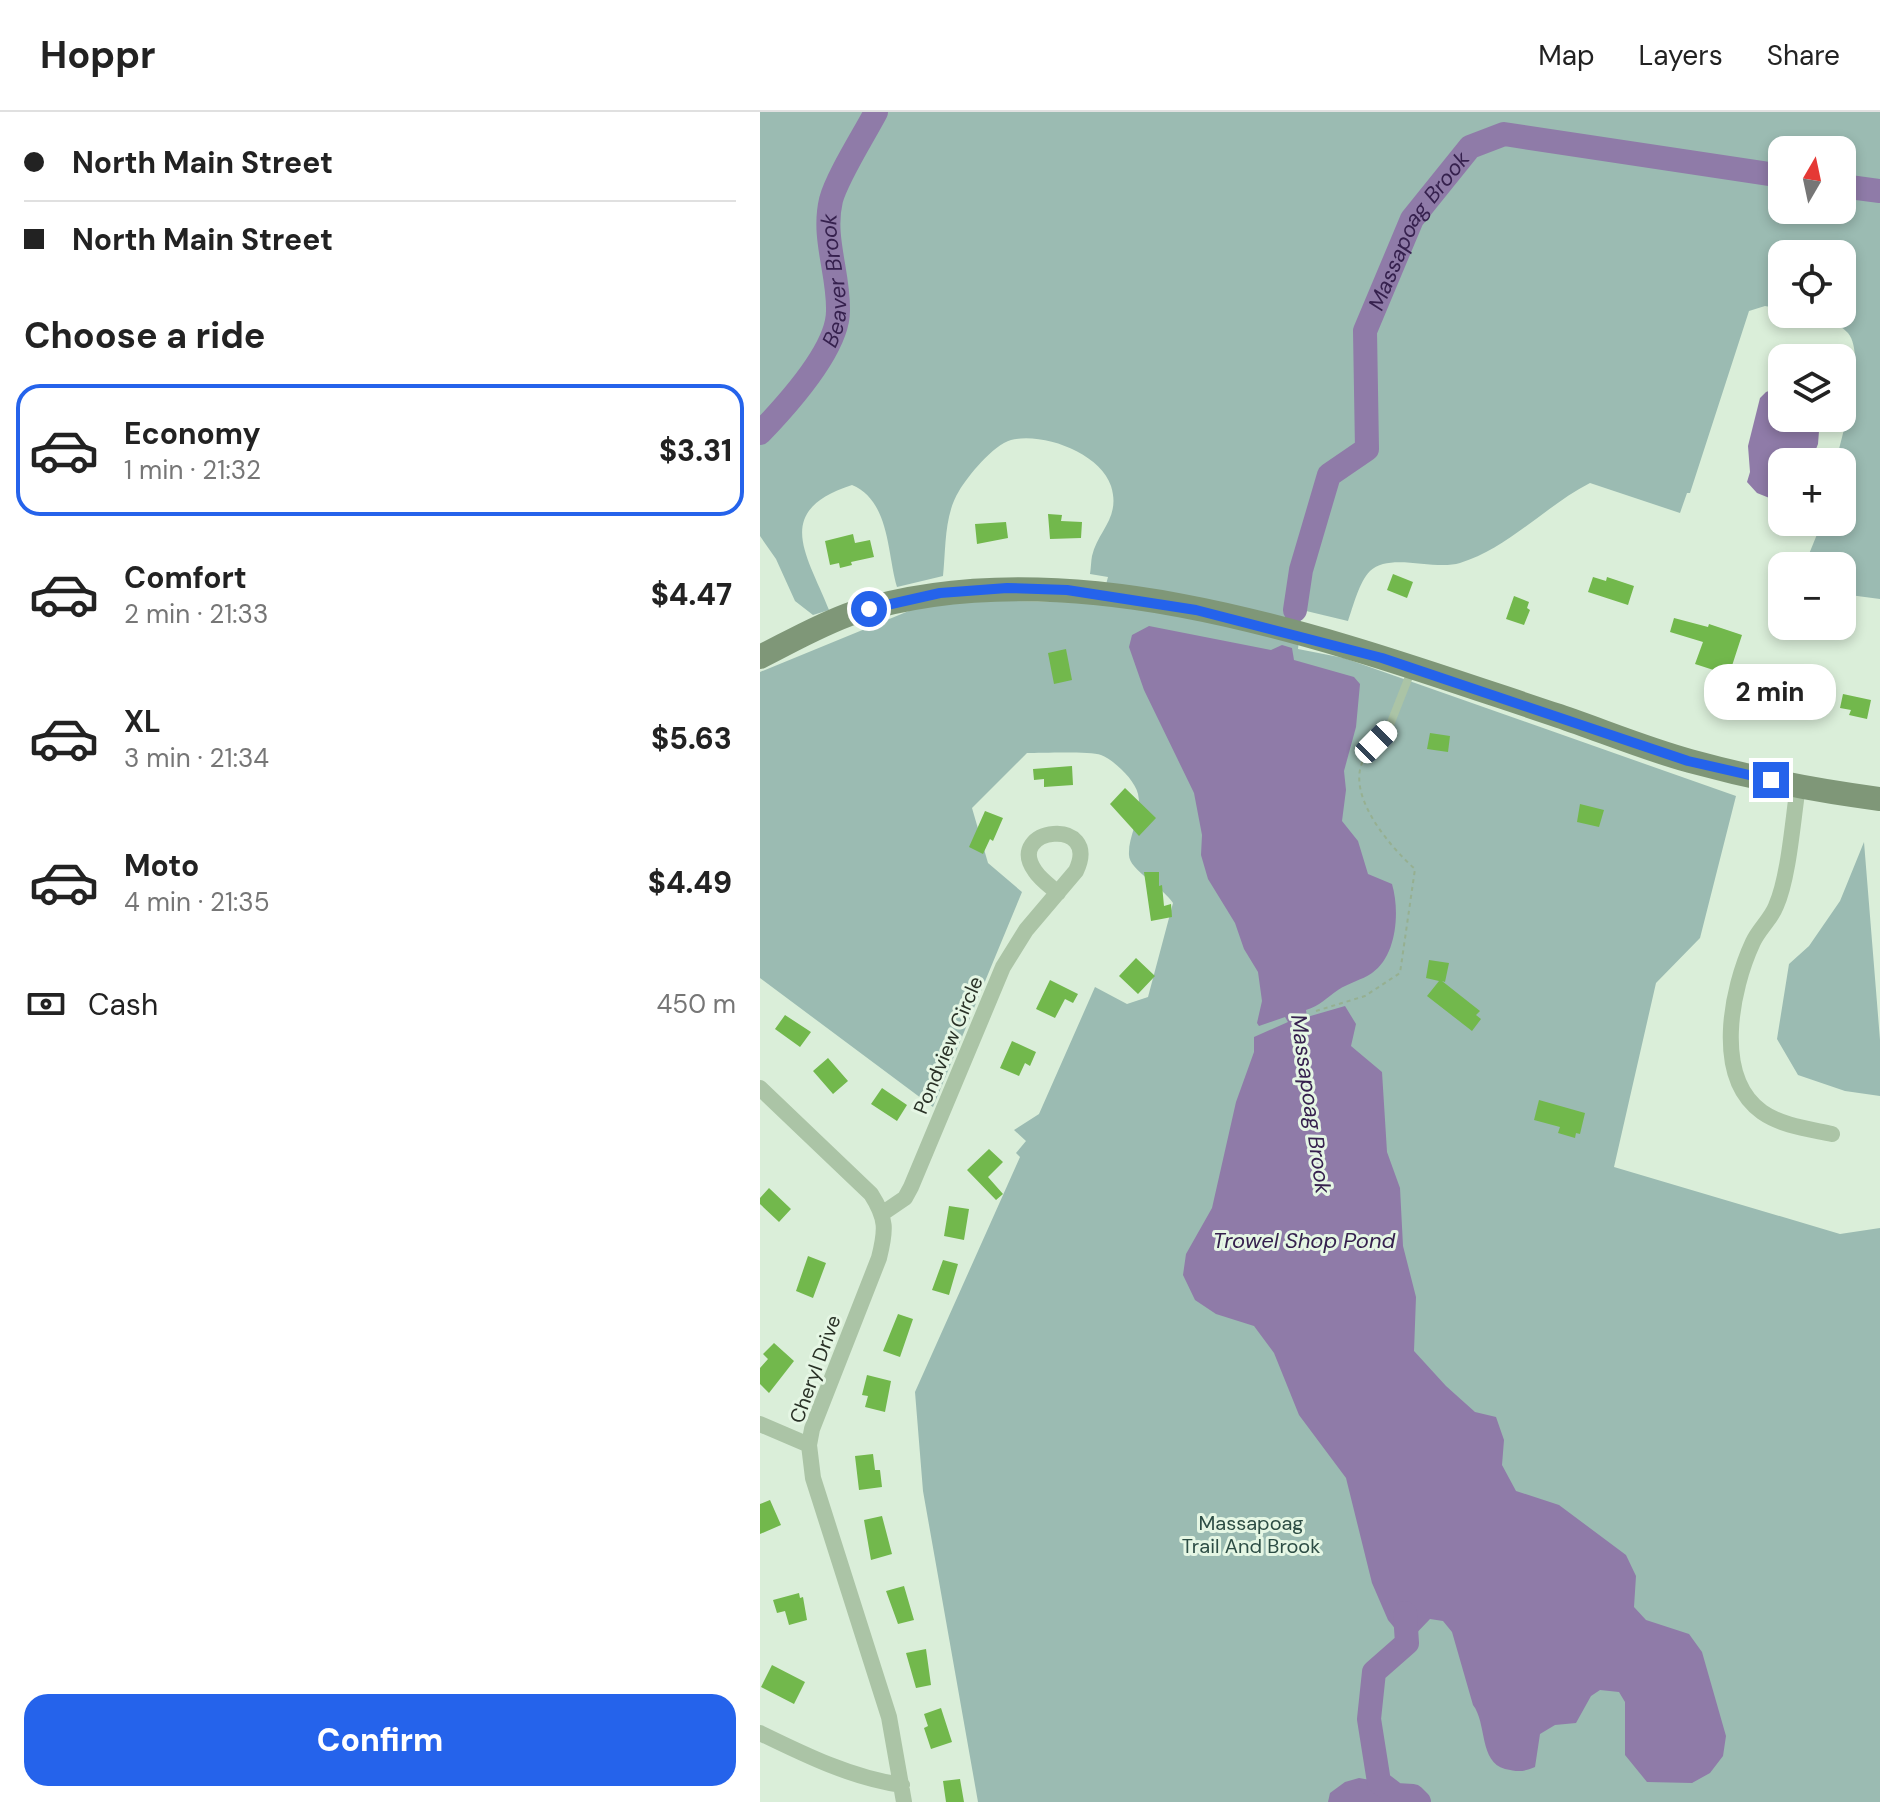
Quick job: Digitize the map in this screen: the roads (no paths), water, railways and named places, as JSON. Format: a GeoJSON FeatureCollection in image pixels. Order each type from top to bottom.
{"type":"FeatureCollection","features":[{"type":"Feature","properties":{"kind":"main road"},"geometry":{"type":"LineString","coordinates":[[760,657],[850,614],[940,593],[1007,588],[1067,590],[1140,599],[1224,615],[1412,668],[1688,761],[1798,786],[1880,799]]}},
{"type":"Feature","properties":{"kind":"street"},"geometry":{"type":"LineString","coordinates":[[1798,786],[1776,907],[1754,939],[1738,978],[1731,1053],[1739,1089],[1762,1112],[1797,1127],[1832,1134]]}},
{"type":"Feature","properties":{"kind":"street","name":"Pondview Circle"},"geometry":{"type":"LineString","coordinates":[[883,1213],[905,1198],[911,1187],[1003,967],[1026,930],[1058,893]]}},
{"type":"Feature","properties":{"kind":"street"},"geometry":{"type":"LineString","coordinates":[[760,1088],[871,1194],[883,1213]]}},
{"type":"Feature","properties":{"kind":"street","name":"Cheryl Drive"},"geometry":{"type":"LineString","coordinates":[[883,1213],[883,1241],[879,1258],[816,1417],[809,1445],[813,1478],[889,1717],[903,1794]]}},
{"type":"Feature","properties":{"kind":"street"},"geometry":{"type":"LineString","coordinates":[[760,1424],[809,1445]]}},
{"type":"Feature","properties":{"kind":"street"},"geometry":{"type":"LineString","coordinates":[[760,1733],[810,1757],[880,1782],[903,1794]]}},
{"type":"Feature","properties":{"kind":"lane"},"geometry":{"type":"LineString","coordinates":[[1376,742],[1388,730],[1412,668]]}},
{"type":"Feature","properties":{"kind":"water"},"geometry":{"type":"Polygon","coordinates":[[[1766,392],[1768,432],[1819,432],[1816,448],[1768,448],[1768,497],[1757,493],[1747,482],[1750,472],[1748,446],[1760,398],[1766,392]]]}},
{"type":"Feature","properties":{"kind":"water","name":"Trowel Shop Pond"},"geometry":{"type":"Polygon","coordinates":[[[1149,626],[1271,650],[1282,645],[1292,648],[1294,660],[1354,677],[1360,684],[1356,727],[1344,771],[1346,790],[1342,821],[1358,841],[1368,874],[1392,884],[1396,920],[1387,956],[1380,965],[1306,1010],[1307,1017],[1345,1006],[1356,1024],[1351,1046],[1382,1072],[1387,1152],[1400,1188],[1403,1246],[1416,1297],[1414,1351],[1475,1412],[1496,1417],[1504,1440],[1502,1465],[1516,1491],[1559,1505],[1626,1555],[1636,1576],[1634,1607],[1646,1620],[1689,1634],[1702,1652],[1726,1736],[1723,1756],[1710,1773],[1692,1783],[1647,1782],[1625,1755],[1625,1702],[1619,1692],[1600,1690],[1591,1696],[1576,1723],[1555,1725],[1540,1734],[1535,1767],[1517,1771],[1497,1765],[1487,1750],[1452,1632],[1443,1621],[1430,1619],[1407,1643],[1388,1620],[1372,1583],[1346,1478],[1299,1415],[1274,1353],[1254,1326],[1216,1314],[1195,1300],[1183,1275],[1186,1254],[1212,1208],[1236,1102],[1254,1052],[1254,1037],[1288,1022],[1285,1017],[1259,1026],[1257,1023],[1262,1001],[1258,972],[1244,949],[1235,923],[1208,879],[1201,855],[1202,835],[1194,793],[1144,690],[1129,647],[1132,635],[1149,626]]]}},
{"type":"Feature","properties":{"kind":"water"},"geometry":{"type":"Polygon","coordinates":[[[1359,1778],[1383,1785],[1401,1802],[1328,1802],[1330,1793],[1345,1782],[1359,1778]]]}},
{"type":"Feature","properties":{"kind":"waterway","name":"Beaver Brook"},"geometry":{"type":"LineString","coordinates":[[760,433],[809,376],[836,326],[838,297],[828,228],[831,200],[876,112]]}},
{"type":"Feature","properties":{"kind":"waterway","name":"Massapoag Brook"},"geometry":{"type":"LineString","coordinates":[[1295,610],[1301,570],[1329,475],[1367,449],[1365,331],[1412,219],[1470,147],[1504,134],[1768,174]]}},
{"type":"Feature","properties":{"kind":"waterway","name":"Massapoag Brook"},"geometry":{"type":"LineString","coordinates":[[1856,188],[1880,191]]}},
{"type":"Feature","properties":{"kind":"waterway","name":"Massapoag Brook"},"geometry":{"type":"LineString","coordinates":[[1405,1613],[1407,1643],[1374,1672],[1369,1719],[1379,1782],[1396,1795],[1413,1796],[1419,1802]]}},
{"type":"Feature","properties":{"kind":"park label","name":"Massapoag Trail And Brook"},"geometry":{"type":"Point","coordinates":[1251,1534]}}]}
